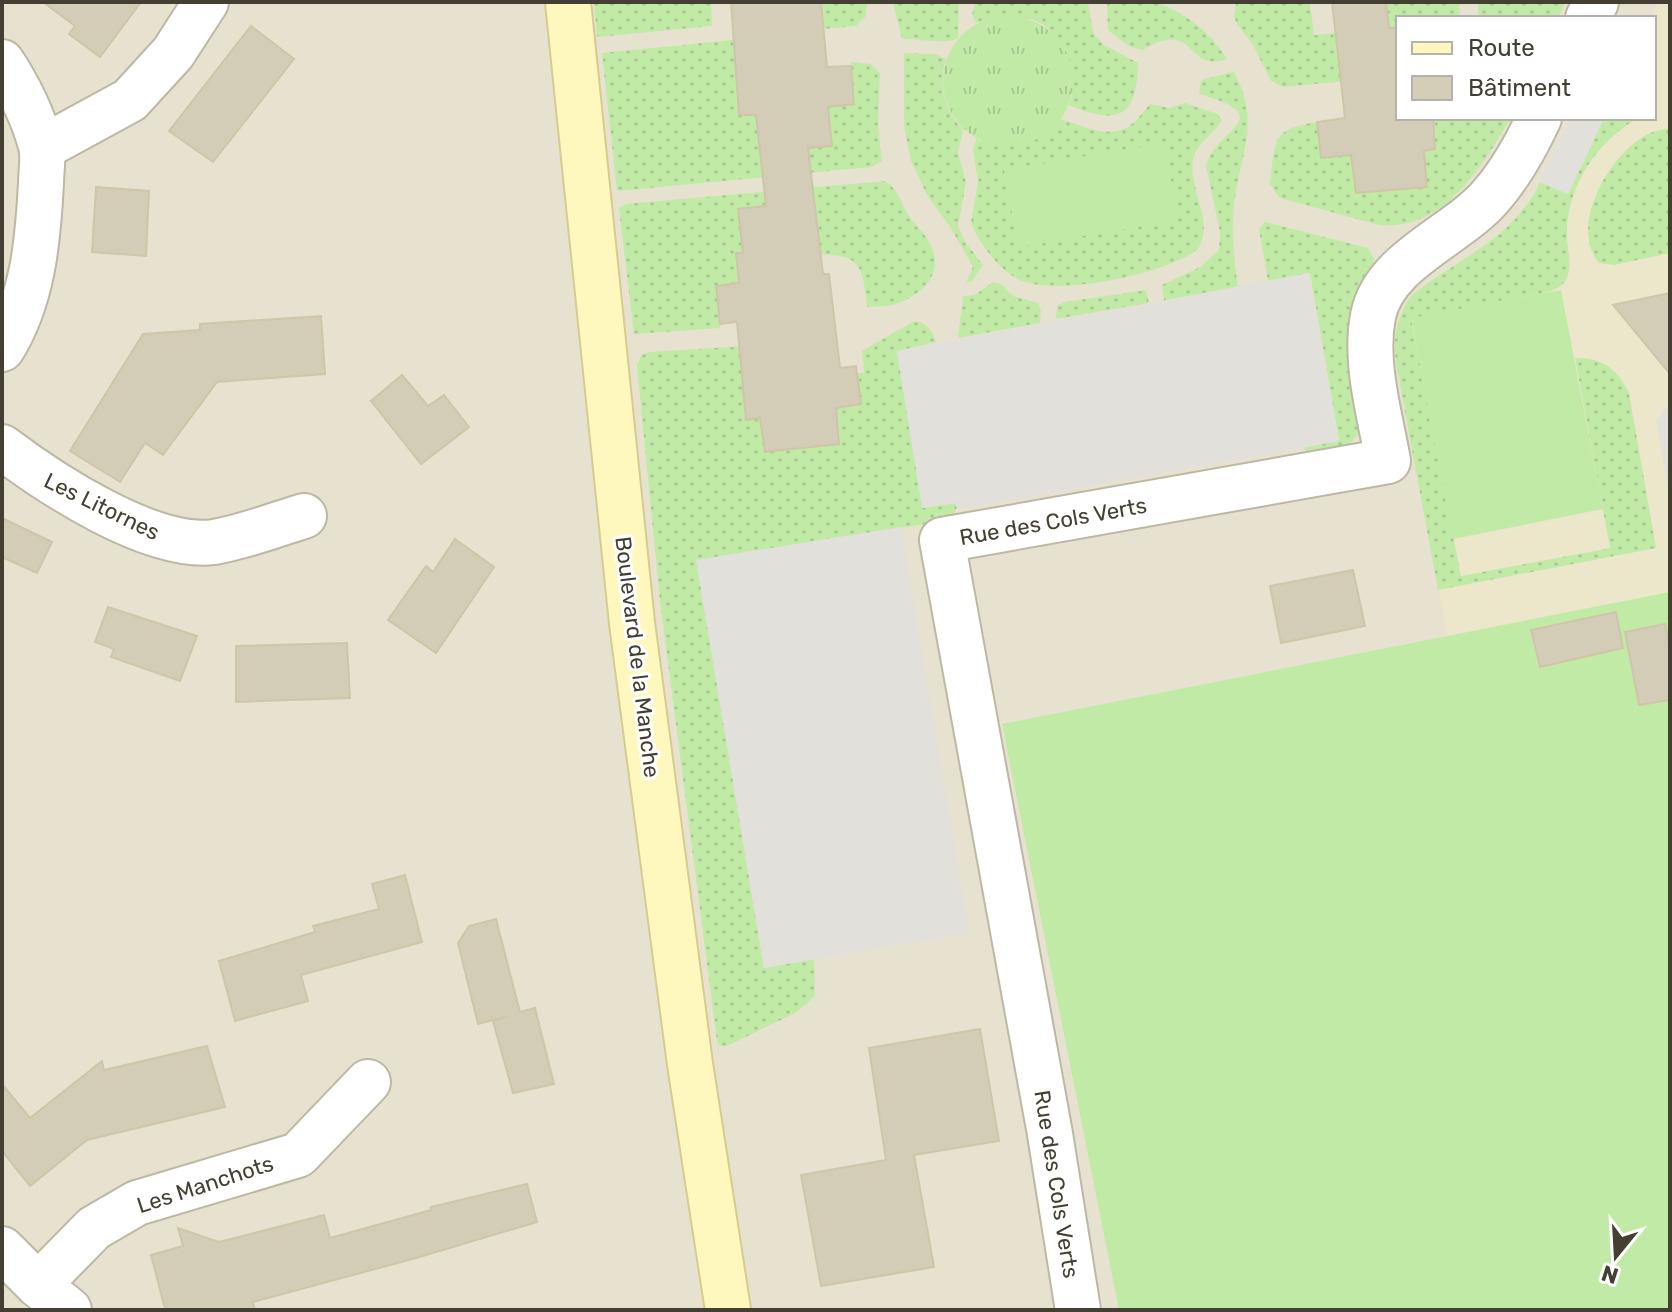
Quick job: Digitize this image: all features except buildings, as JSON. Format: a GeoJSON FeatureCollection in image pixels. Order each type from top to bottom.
{"type":"FeatureCollection","features":[{"type":"Feature","properties":{"kind":"main road","name":"Boulevard de la Manche"},"geometry":{"type":"LineString","coordinates":[[568,2],[632,623],[690,1064],[728,1310]]}},
{"type":"Feature","properties":{"kind":"street"},"geometry":{"type":"LineString","coordinates":[[42,148],[130,100],[173,53],[206,2]]}},
{"type":"Feature","properties":{"kind":"street"},"geometry":{"type":"LineString","coordinates":[[2,62],[42,148],[38,235],[31,277],[12,334],[2,349]]}},
{"type":"Feature","properties":{"kind":"street","name":"Rue des Cols Verts"},"geometry":{"type":"LineString","coordinates":[[1078,1310],[1050,1134],[942,540],[1388,461],[1373,377],[1373,314],[1390,278],[1425,248],[1462,225],[1491,197],[1518,161],[1538,120]]}},
{"type":"Feature","properties":{"kind":"street","name":"Les Litornes"},"geometry":{"type":"LineString","coordinates":[[2,447],[38,474],[103,510],[144,531],[183,542],[212,542],[304,516]]}},
{"type":"Feature","properties":{"kind":"street","name":"Les Manchots"},"geometry":{"type":"LineString","coordinates":[[54,1297],[94,1228],[137,1203],[298,1155],[368,1082]]}},
{"type":"Feature","properties":{"kind":"street"},"geometry":{"type":"LineString","coordinates":[[2,1249],[54,1297]]}},
{"type":"Feature","properties":{"kind":"shaded area"},"geometry":{"type":"Polygon","coordinates":[[[2,2],[1670,2],[1670,1310],[2,1310],[2,2]]]}},
{"type":"Feature","properties":{"kind":"shaded area"},"geometry":{"type":"Polygon","coordinates":[[[1658,2],[1670,2],[1670,592],[1448,636],[1396,363],[1394,341],[1397,323],[1402,308],[1412,295],[1501,234],[1521,212],[1540,182],[1568,194],[1603,120],[1656,120],[1656,16],[1652,16],[1658,2]]]}},
{"type":"Feature","properties":{"kind":"shaded area"},"geometry":{"type":"Polygon","coordinates":[[[1569,120],[1603,120],[1568,194],[1540,182],[1569,120]]]}},
{"type":"Feature","properties":{"kind":"shaded area"},"geometry":{"type":"Polygon","coordinates":[[[1309,273],[1339,441],[995,503],[957,507],[955,503],[922,508],[897,351],[1309,273]]]}},
{"type":"Feature","properties":{"kind":"shaded area"},"geometry":{"type":"Polygon","coordinates":[[[1670,403],[1670,498],[1656,420],[1670,403]]]}},
{"type":"Feature","properties":{"kind":"shaded area"},"geometry":{"type":"Polygon","coordinates":[[[901,527],[969,933],[764,968],[696,560],[901,527]]]}},
{"type":"Feature","properties":{"kind":"green space"},"geometry":{"type":"Polygon","coordinates":[[[1140,1],[1168,7],[1206,33],[1227,59],[1213,62],[1203,59],[1182,42],[1173,40],[1143,50],[1128,46],[1108,30],[1107,2],[1140,1]]]}},
{"type":"Feature","properties":{"kind":"green space"},"geometry":{"type":"Polygon","coordinates":[[[594,2],[711,2],[712,26],[597,37],[594,2]]]}},
{"type":"Feature","properties":{"kind":"green space"},"geometry":{"type":"Polygon","coordinates":[[[821,2],[867,2],[866,16],[856,26],[823,29],[821,2]]]}},
{"type":"Feature","properties":{"kind":"green space"},"geometry":{"type":"Polygon","coordinates":[[[893,2],[959,2],[958,38],[939,41],[902,39],[893,2]]]}},
{"type":"Feature","properties":{"kind":"green space"},"geometry":{"type":"Polygon","coordinates":[[[976,2],[1088,2],[1093,33],[1104,45],[1138,63],[1137,81],[1129,106],[1113,115],[1101,115],[1069,105],[1072,96],[1061,56],[1047,27],[1018,17],[976,23],[972,14],[976,2]]]}},
{"type":"Feature","properties":{"kind":"green space"},"geometry":{"type":"Polygon","coordinates":[[[1236,2],[1310,2],[1314,35],[1335,33],[1339,67],[1357,80],[1283,87],[1271,81],[1253,45],[1237,24],[1234,16],[1236,2]]]}},
{"type":"Feature","properties":{"kind":"green space"},"geometry":{"type":"Polygon","coordinates":[[[1386,2],[1459,2],[1460,16],[1396,16],[1396,27],[1389,28],[1386,2]]]}},
{"type":"Feature","properties":{"kind":"green space"},"geometry":{"type":"Polygon","coordinates":[[[1478,2],[1565,2],[1559,16],[1478,16],[1478,2]]]}},
{"type":"Feature","properties":{"kind":"green space"},"geometry":{"type":"Polygon","coordinates":[[[1008,16],[1033,21],[1054,35],[1068,56],[1073,81],[1068,106],[1054,127],[1033,141],[1008,146],[983,141],[962,127],[948,106],[943,81],[948,56],[962,35],[983,21],[1008,16]]]}},
{"type":"Feature","properties":{"kind":"green space"},"geometry":{"type":"Polygon","coordinates":[[[742,39],[736,76],[739,115],[756,115],[760,154],[831,146],[828,107],[854,104],[851,62],[871,64],[880,73],[878,126],[882,161],[872,167],[617,191],[602,53],[742,39]]]}},
{"type":"Feature","properties":{"kind":"green space"},"geometry":{"type":"Polygon","coordinates":[[[904,53],[935,54],[946,59],[944,96],[951,114],[963,129],[958,152],[966,182],[958,226],[965,242],[983,265],[972,281],[966,283],[973,267],[951,228],[928,197],[911,161],[904,126],[904,53]]]}},
{"type":"Feature","properties":{"kind":"green space"},"geometry":{"type":"Polygon","coordinates":[[[1234,72],[1247,108],[1248,124],[1233,216],[1238,288],[1164,301],[1162,285],[1200,267],[1219,250],[1220,232],[1206,165],[1240,117],[1236,110],[1223,102],[1199,94],[1204,79],[1234,72]]]}},
{"type":"Feature","properties":{"kind":"green space"},"geometry":{"type":"Polygon","coordinates":[[[1185,103],[1217,114],[1222,120],[1194,156],[1193,180],[1204,227],[1197,250],[1182,259],[1136,275],[1082,285],[1057,286],[1018,279],[990,255],[971,223],[978,182],[973,149],[977,138],[980,141],[1061,119],[1106,132],[1115,131],[1132,124],[1150,104],[1169,108],[1185,103]]]}},
{"type":"Feature","properties":{"kind":"green space"},"geometry":{"type":"Polygon","coordinates":[[[1433,120],[1509,121],[1472,177],[1457,193],[1422,218],[1402,224],[1379,225],[1280,198],[1270,184],[1278,139],[1283,133],[1302,125],[1317,122],[1321,158],[1351,155],[1357,193],[1426,187],[1424,151],[1435,149],[1433,120]]]}},
{"type":"Feature","properties":{"kind":"green space"},"geometry":{"type":"Polygon","coordinates":[[[1603,120],[1635,120],[1598,151],[1579,181],[1569,214],[1569,270],[1562,285],[1544,293],[1411,319],[1461,576],[1610,548],[1575,358],[1608,366],[1620,377],[1629,393],[1656,548],[1438,590],[1396,363],[1399,319],[1412,295],[1500,234],[1515,219],[1540,182],[1568,194],[1603,120]]]}},
{"type":"Feature","properties":{"kind":"green space"},"geometry":{"type":"Polygon","coordinates":[[[1670,128],[1670,253],[1614,265],[1599,263],[1591,248],[1588,230],[1597,193],[1619,158],[1632,145],[1649,134],[1670,128]]]}},
{"type":"Feature","properties":{"kind":"green space"},"geometry":{"type":"Polygon","coordinates":[[[1164,143],[1178,220],[1018,247],[1004,170],[1164,143]]]}},
{"type":"Feature","properties":{"kind":"green space"},"geometry":{"type":"Polygon","coordinates":[[[884,181],[896,191],[909,216],[929,242],[934,257],[932,275],[912,296],[893,305],[867,307],[858,266],[844,257],[818,255],[814,202],[739,209],[743,253],[736,254],[739,283],[716,287],[720,328],[634,334],[619,208],[626,204],[884,181]]]}},
{"type":"Feature","properties":{"kind":"green space"},"geometry":{"type":"Polygon","coordinates":[[[1265,222],[1368,248],[1374,259],[1364,429],[1343,450],[1309,453],[1303,448],[1339,440],[1310,273],[1268,281],[1259,229],[1265,222]]]}},
{"type":"Feature","properties":{"kind":"green space"},"geometry":{"type":"Polygon","coordinates":[[[993,282],[1001,284],[1013,296],[1038,303],[1040,323],[958,338],[963,296],[975,295],[993,282]]]}},
{"type":"Feature","properties":{"kind":"green space"},"geometry":{"type":"Polygon","coordinates":[[[1146,290],[1149,303],[1056,319],[1057,306],[1065,302],[1146,290]]]}},
{"type":"Feature","properties":{"kind":"green space"},"geometry":{"type":"Polygon","coordinates":[[[1561,290],[1603,509],[1453,539],[1411,318],[1561,290]]]}},
{"type":"Feature","properties":{"kind":"green space"},"geometry":{"type":"Polygon","coordinates":[[[914,321],[928,327],[936,342],[897,351],[923,508],[956,503],[950,520],[697,561],[764,967],[814,959],[815,996],[797,1012],[727,1046],[720,1046],[660,601],[637,366],[641,355],[649,352],[745,346],[742,379],[746,419],[760,418],[765,452],[838,444],[836,408],[861,404],[857,373],[864,373],[862,351],[914,321]]]}},
{"type":"Feature","properties":{"kind":"green space"},"geometry":{"type":"Polygon","coordinates":[[[1670,592],[1670,1310],[1119,1310],[1002,724],[1670,592]]]}}]}
